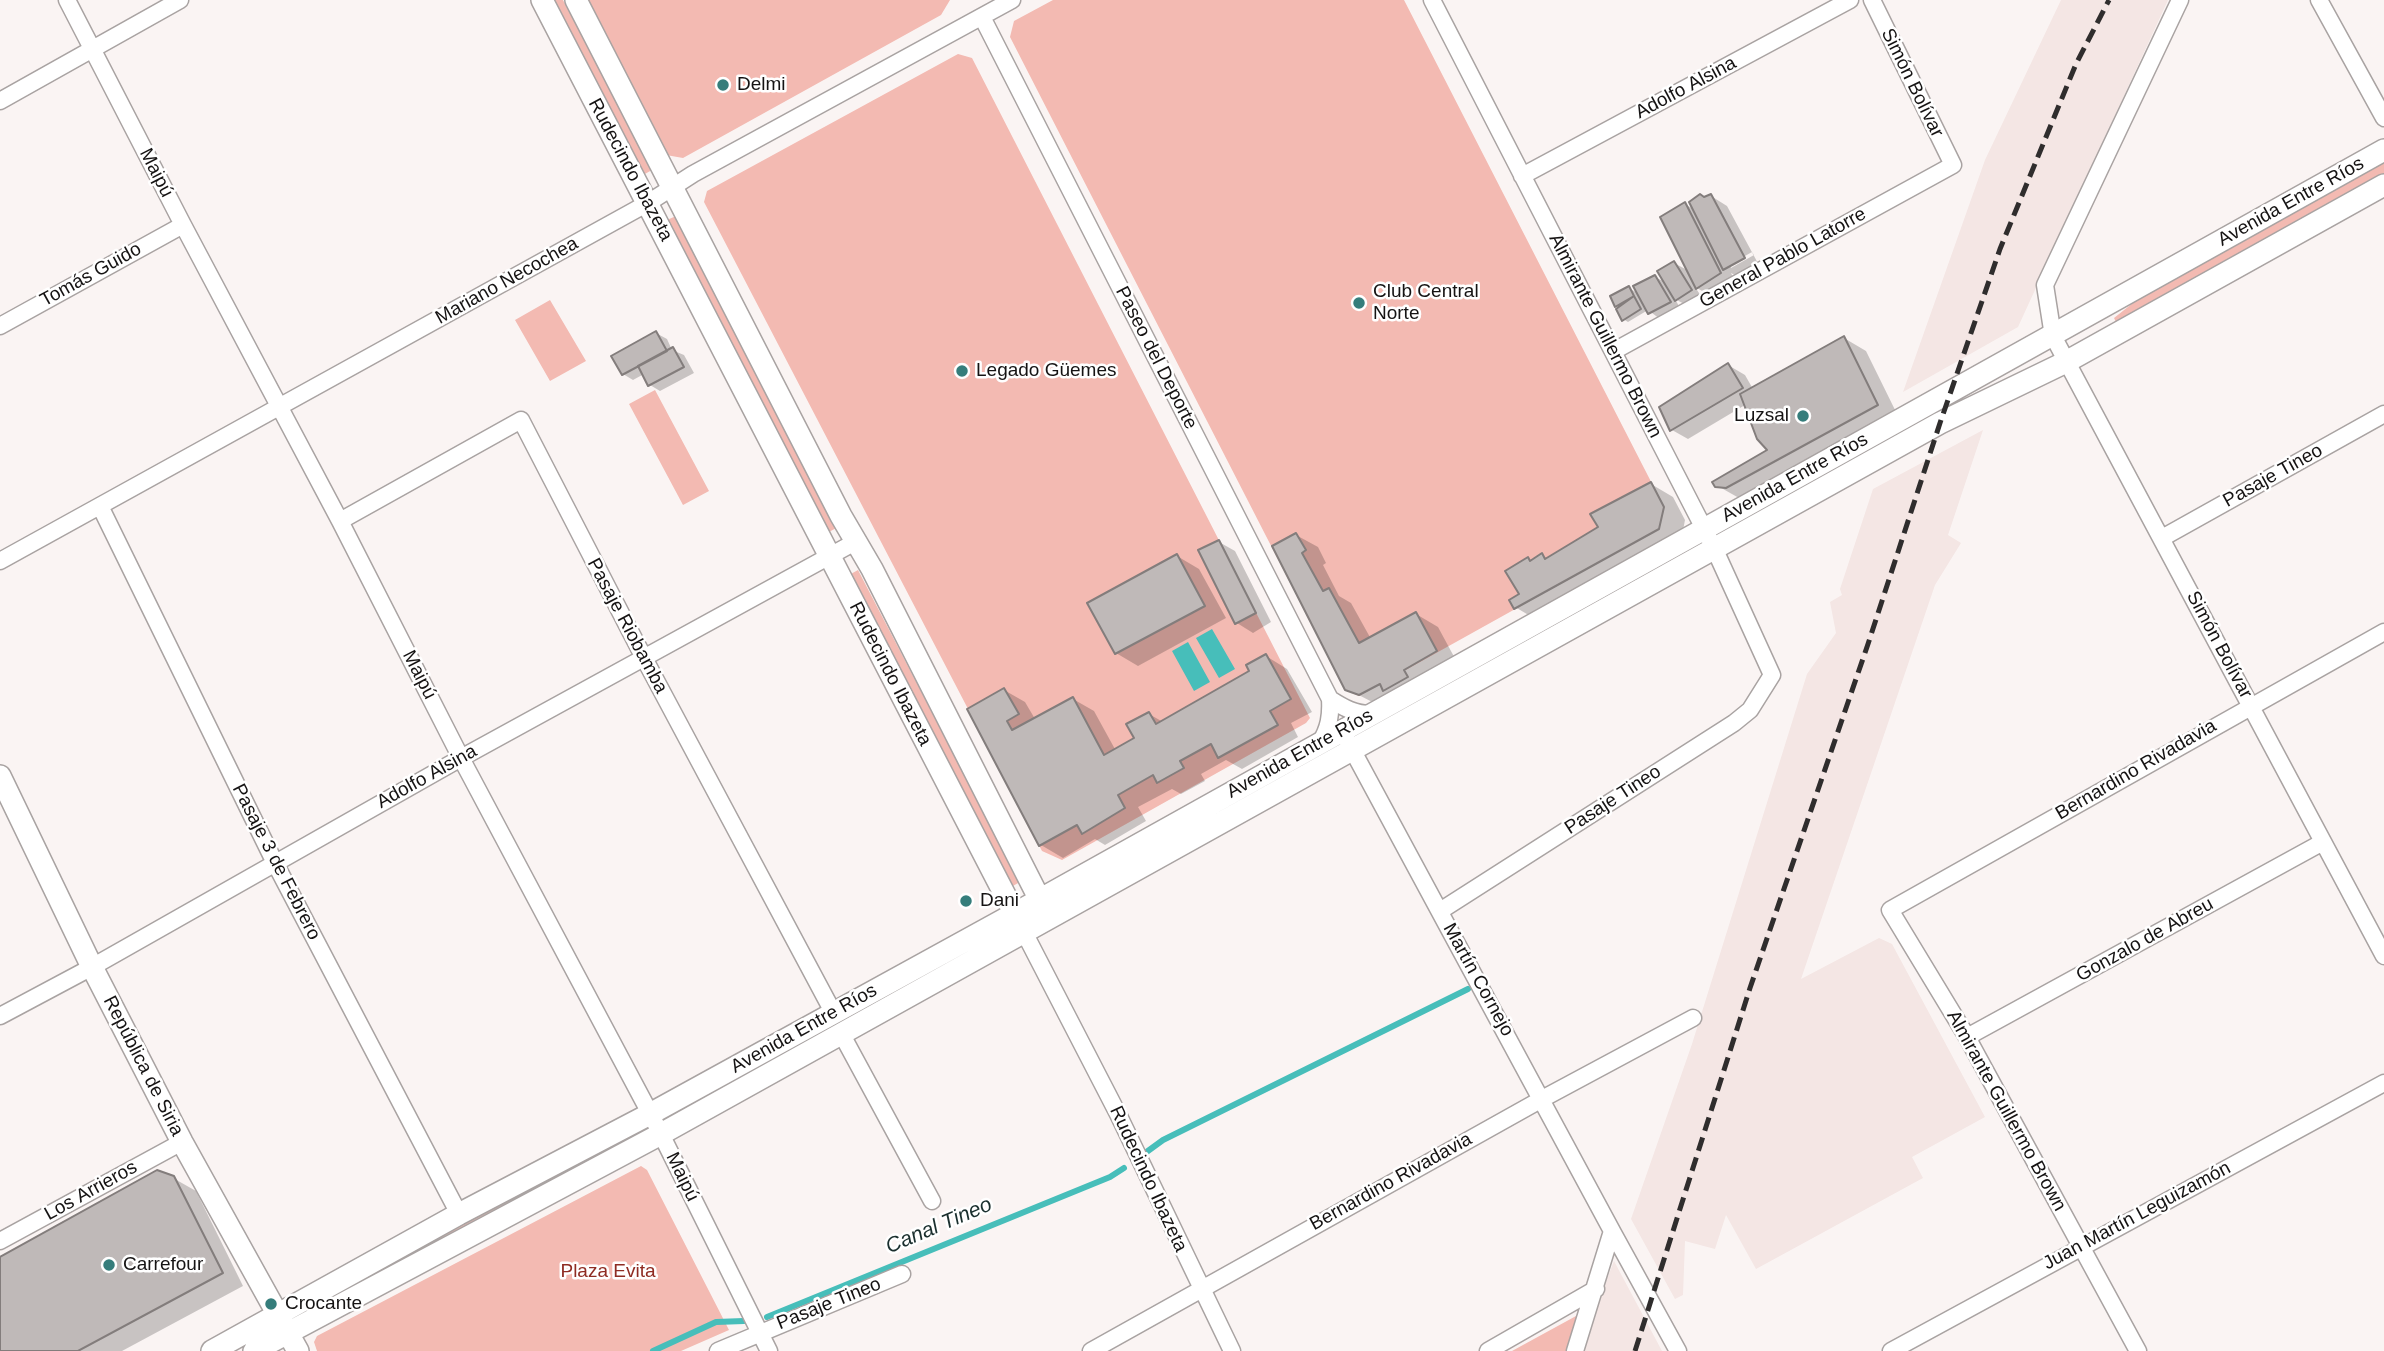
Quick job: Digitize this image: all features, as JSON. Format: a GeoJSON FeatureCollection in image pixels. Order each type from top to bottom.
{"type":"FeatureCollection","features":[{"type":"Feature","properties":{"kind":"main road","name":"Rudecindo Ibazeta"},"geometry":{"type":"LineString","coordinates":[[542,0],[1019,923]]}},
{"type":"Feature","properties":{"kind":"main road","name":"Rudecindo Ibazeta"},"geometry":{"type":"LineString","coordinates":[[576,0],[1045,909]]}},
{"type":"Feature","properties":{"kind":"main road","name":"Avenida Entre Ríos"},"geometry":{"type":"LineString","coordinates":[[1045,909],[1320,743],[1347,740],[1371,714],[2384,150]]}},
{"type":"Feature","properties":{"kind":"main road","name":"Avenida Entre Ríos"},"geometry":{"type":"LineString","coordinates":[[212,1351],[288,1333],[459,1214],[650,1114],[833,1013],[1019,923],[1347,740],[1715,550],[1916,436],[2066,362],[2384,185]]}},
{"type":"Feature","properties":{"kind":"main road"},"geometry":{"type":"LineString","coordinates":[[1905,417],[1916,436]]}},
{"type":"Feature","properties":{"kind":"main road","name":"República de Siria"},"geometry":{"type":"LineString","coordinates":[[3,790],[182,1142],[288,1333]]}},
{"type":"Feature","properties":{"kind":"main road","name":"Avenida Entre Ríos"},"geometry":{"type":"LineString","coordinates":[[254,1351],[662,1134],[841,1033],[1019,923]]}},
{"type":"Feature","properties":{"kind":"street","name":"Maipú"},"geometry":{"type":"LineString","coordinates":[[67,0],[340,521],[460,758],[662,1134],[769,1351]]}},
{"type":"Feature","properties":{"kind":"street"},"geometry":{"type":"LineString","coordinates":[[0,101],[180,0]]}},
{"type":"Feature","properties":{"kind":"street","name":"Mariano Necochea"},"geometry":{"type":"LineString","coordinates":[[0,561],[1013,0]]}},
{"type":"Feature","properties":{"kind":"street","name":"Almirante Guillermo Brown"},"geometry":{"type":"LineString","coordinates":[[1432,0],[1704,528],[1772,675]]}},
{"type":"Feature","properties":{"kind":"street","name":"Adolfo Alsina"},"geometry":{"type":"LineString","coordinates":[[1522,176],[1850,0]]}},
{"type":"Feature","properties":{"kind":"street","name":"Simón Bolívar"},"geometry":{"type":"LineString","coordinates":[[1871,0],[1953,165]]}},
{"type":"Feature","properties":{"kind":"street"},"geometry":{"type":"LineString","coordinates":[[2053,336],[2045,285],[2180,0]]}},
{"type":"Feature","properties":{"kind":"street"},"geometry":{"type":"LineString","coordinates":[[2319,0],[2384,118]]}},
{"type":"Feature","properties":{"kind":"street","name":"Paseo del Deporte"},"geometry":{"type":"LineString","coordinates":[[982,17],[1330,699]]}},
{"type":"Feature","properties":{"kind":"street","name":"General Pablo Latorre"},"geometry":{"type":"LineString","coordinates":[[1614,351],[1953,165]]}},
{"type":"Feature","properties":{"kind":"street","name":"Tomás Guido"},"geometry":{"type":"LineString","coordinates":[[0,326],[183,225]]}},
{"type":"Feature","properties":{"kind":"street","name":"Simón Bolívar"},"geometry":{"type":"LineString","coordinates":[[2053,336],[2384,956]]}},
{"type":"Feature","properties":{"kind":"street","name":"Pasaje Tineo"},"geometry":{"type":"LineString","coordinates":[[2162,538],[2384,414]]}},
{"type":"Feature","properties":{"kind":"street","name":"Pasaje Riobamba"},"geometry":{"type":"LineString","coordinates":[[340,521],[521,421],[643,657],[833,1013]]}},
{"type":"Feature","properties":{"kind":"street","name":"Pasaje 3 de Febrero"},"geometry":{"type":"LineString","coordinates":[[100,506],[275,863],[459,1214]]}},
{"type":"Feature","properties":{"kind":"street","name":"Adolfo Alsina"},"geometry":{"type":"LineString","coordinates":[[0,1016],[92,967],[460,758],[857,541]]}},
{"type":"Feature","properties":{"kind":"street","name":"Bernardino Rivadavia"},"geometry":{"type":"LineString","coordinates":[[1890,909],[2384,632]]}},
{"type":"Feature","properties":{"kind":"street","name":"Pasaje Tineo"},"geometry":{"type":"LineString","coordinates":[[1440,911],[1734,723],[1750,710],[1772,675]]}},
{"type":"Feature","properties":{"kind":"street"},"geometry":{"type":"LineString","coordinates":[[1330,699],[1343,708],[1360,714],[1371,714]]}},
{"type":"Feature","properties":{"kind":"street"},"geometry":{"type":"LineString","coordinates":[[1320,743],[1327,731],[1331,715],[1330,699]]}},
{"type":"Feature","properties":{"kind":"street","name":"Martín Cornejo"},"geometry":{"type":"LineString","coordinates":[[1347,740],[1678,1351]]}},
{"type":"Feature","properties":{"kind":"street","name":"Gonzalo de Abreu"},"geometry":{"type":"LineString","coordinates":[[1966,1037],[2323,842]]}},
{"type":"Feature","properties":{"kind":"street","name":"Almirante Guillermo Brown"},"geometry":{"type":"LineString","coordinates":[[1890,909],[1966,1037],[2138,1351]]}},
{"type":"Feature","properties":{"kind":"street","name":"Rudecindo Ibazeta"},"geometry":{"type":"LineString","coordinates":[[1019,923],[1118,1114],[1232,1351]]}},
{"type":"Feature","properties":{"kind":"street","name":"Bernardino Rivadavia"},"geometry":{"type":"LineString","coordinates":[[1091,1351],[1542,1099],[1693,1018]]}},
{"type":"Feature","properties":{"kind":"street"},"geometry":{"type":"LineString","coordinates":[[841,1033],[932,1201]]}},
{"type":"Feature","properties":{"kind":"street","name":"Juan Martín Leguizamón"},"geometry":{"type":"LineString","coordinates":[[1891,1351],[2384,1083]]}},
{"type":"Feature","properties":{"kind":"street","name":"Los Arrieros"},"geometry":{"type":"LineString","coordinates":[[0,1241],[182,1142]]}},
{"type":"Feature","properties":{"kind":"street"},"geometry":{"type":"LineString","coordinates":[[1574,1351],[1596,1289],[1612,1231]]}},
{"type":"Feature","properties":{"kind":"street","name":"Pasaje Tineo"},"geometry":{"type":"LineString","coordinates":[[718,1351],[902,1274]]}},
{"type":"Feature","properties":{"kind":"street"},"geometry":{"type":"LineString","coordinates":[[1488,1351],[1596,1289]]}},
{"type":"Feature","properties":{"kind":"shaded area"},"geometry":{"type":"Polygon","coordinates":[[[2061,0],[2168,0],[2018,327],[1903,392],[1985,160],[2061,0]]]}},
{"type":"Feature","properties":{"kind":"shaded area"},"geometry":{"type":"Polygon","coordinates":[[[1983,430],[1948,535],[1961,543],[1935,585],[1801,979],[1879,938],[1892,944],[1985,1117],[1912,1157],[1923,1178],[1756,1269],[1726,1215],[1715,1249],[1685,1241],[1683,1295],[1675,1299],[1631,1219],[1692,1044],[1807,674],[1836,633],[1830,602],[1842,595],[1840,589],[1873,489],[1983,430]]]}},
{"type":"Feature","properties":{"kind":"shaded area"},"geometry":{"type":"Polygon","coordinates":[[[1614,1261],[1662,1351],[1579,1351],[1614,1261]]]}},
{"type":"Feature","properties":{"kind":"green space"},"geometry":{"type":"Polygon","coordinates":[[[552,0],[563,0],[652,170],[643,175],[552,0]]]}},
{"type":"Feature","properties":{"kind":"green space","name":"Delmi"},"geometry":{"type":"Polygon","coordinates":[[[585,0],[950,0],[941,15],[683,158],[666,155],[585,0]]]}},
{"type":"Feature","properties":{"kind":"green space"},"geometry":{"type":"Polygon","coordinates":[[[1053,0],[1404,0],[1664,507],[1659,529],[1359,696],[1345,690],[1010,37],[1014,21],[1053,0]]]}},
{"type":"Feature","properties":{"kind":"green space","name":"Legado Güemes"},"geometry":{"type":"Polygon","coordinates":[[[958,54],[972,58],[1310,718],[1306,723],[1062,860],[1042,851],[704,202],[707,191],[958,54]]]}},
{"type":"Feature","properties":{"kind":"green space"},"geometry":{"type":"Polygon","coordinates":[[[2384,162],[2384,180],[2117,324],[2114,318],[2138,299],[2384,162]]]}},
{"type":"Feature","properties":{"kind":"green space"},"geometry":{"type":"Polygon","coordinates":[[[676,216],[838,527],[829,532],[667,220],[676,216]]]}},
{"type":"Feature","properties":{"kind":"green space"},"geometry":{"type":"Polygon","coordinates":[[[550,300],[586,361],[550,381],[515,320],[550,300]]]}},
{"type":"Feature","properties":{"kind":"green space"},"geometry":{"type":"Polygon","coordinates":[[[655,390],[709,491],[683,505],[629,404],[655,390]]]}},
{"type":"Feature","properties":{"kind":"green space"},"geometry":{"type":"Polygon","coordinates":[[[858,570],[1020,882],[1011,887],[849,575],[858,570]]]}},
{"type":"Feature","properties":{"kind":"green space"},"geometry":{"type":"Polygon","coordinates":[[[834,1022],[836,1025],[694,1104],[692,1101],[834,1022]]]}},
{"type":"Feature","properties":{"kind":"green space"},"geometry":{"type":"Polygon","coordinates":[[[625,1137],[627,1140],[312,1311],[310,1307],[625,1137]]]}},
{"type":"Feature","properties":{"kind":"green space","name":"Plaza Evita"},"geometry":{"type":"Polygon","coordinates":[[[641,1166],[647,1170],[729,1330],[681,1351],[317,1351],[314,1342],[317,1336],[641,1166]]]}},
{"type":"Feature","properties":{"kind":"green space"},"geometry":{"type":"Polygon","coordinates":[[[1587,1310],[1572,1351],[1512,1351],[1587,1310]]]}},
{"type":"Feature","properties":{"kind":"water"},"geometry":{"type":"Polygon","coordinates":[[[1212,629],[1235,669],[1219,678],[1196,638],[1212,629]]]}},
{"type":"Feature","properties":{"kind":"water"},"geometry":{"type":"Polygon","coordinates":[[[1188,642],[1210,682],[1194,691],[1172,651],[1188,642]]]}},
{"type":"Feature","properties":{"kind":"building"},"geometry":{"type":"Polygon","coordinates":[[[1700,194],[1704,197],[1711,194],[1745,258],[1723,270],[1689,202],[1700,194]]]}},
{"type":"Feature","properties":{"kind":"building"},"geometry":{"type":"Polygon","coordinates":[[[1685,202],[1721,273],[1696,289],[1660,217],[1685,202]]]}},
{"type":"Feature","properties":{"kind":"building"},"geometry":{"type":"Polygon","coordinates":[[[1674,261],[1692,290],[1675,301],[1657,271],[1674,261]]]}},
{"type":"Feature","properties":{"kind":"building"},"geometry":{"type":"Polygon","coordinates":[[[1655,275],[1671,302],[1648,314],[1633,286],[1655,275]]]}},
{"type":"Feature","properties":{"kind":"building"},"geometry":{"type":"Polygon","coordinates":[[[1629,286],[1634,296],[1615,307],[1610,296],[1629,286]]]}},
{"type":"Feature","properties":{"kind":"building"},"geometry":{"type":"Polygon","coordinates":[[[1634,296],[1641,309],[1622,321],[1616,309],[1634,296]]]}},
{"type":"Feature","properties":{"kind":"building"},"geometry":{"type":"Polygon","coordinates":[[[656,331],[667,351],[622,375],[611,356],[656,331]]]}},
{"type":"Feature","properties":{"kind":"building","name":"Luzsal"},"geometry":{"type":"Polygon","coordinates":[[[1844,336],[1878,405],[1726,488],[1715,487],[1712,482],[1767,450],[1757,439],[1740,394],[1844,336]]]}},
{"type":"Feature","properties":{"kind":"building"},"geometry":{"type":"Polygon","coordinates":[[[673,347],[684,367],[648,386],[638,366],[673,347]]]}},
{"type":"Feature","properties":{"kind":"building"},"geometry":{"type":"Polygon","coordinates":[[[1728,363],[1743,388],[1670,431],[1659,407],[1728,363]]]}},
{"type":"Feature","properties":{"kind":"building"},"geometry":{"type":"Polygon","coordinates":[[[1651,482],[1664,507],[1659,529],[1514,609],[1509,600],[1519,594],[1505,571],[1528,557],[1530,561],[1542,553],[1545,559],[1598,527],[1590,514],[1651,482]]]}},
{"type":"Feature","properties":{"kind":"building"},"geometry":{"type":"Polygon","coordinates":[[[1296,533],[1306,550],[1302,553],[1323,591],[1329,588],[1359,643],[1416,612],[1437,651],[1404,670],[1408,677],[1383,691],[1380,684],[1359,695],[1345,690],[1272,546],[1296,533]]]}},
{"type":"Feature","properties":{"kind":"building"},"geometry":{"type":"Polygon","coordinates":[[[1219,540],[1256,613],[1235,624],[1198,550],[1219,540]]]}},
{"type":"Feature","properties":{"kind":"building"},"geometry":{"type":"Polygon","coordinates":[[[1177,554],[1205,606],[1115,654],[1087,603],[1177,554]]]}},
{"type":"Feature","properties":{"kind":"building"},"geometry":{"type":"Polygon","coordinates":[[[1266,654],[1291,699],[1270,711],[1278,725],[1218,758],[1211,744],[1180,761],[1184,768],[1157,783],[1153,775],[1118,795],[1125,808],[1082,834],[1077,825],[1039,846],[967,709],[1004,688],[1019,714],[1007,721],[1012,730],[1073,697],[1104,755],[1134,738],[1126,724],[1149,712],[1156,724],[1249,671],[1246,665],[1266,654]]]}},
{"type":"Feature","properties":{"kind":"building","name":"Carrefour"},"geometry":{"type":"Polygon","coordinates":[[[157,1170],[174,1176],[223,1273],[78,1351],[0,1351],[0,1257],[157,1170]]]}},
{"type":"Feature","properties":{"kind":"waterway","name":"Canal Tineo"},"geometry":{"type":"LineString","coordinates":[[1141,1156],[1163,1140],[1468,989]]}},
{"type":"Feature","properties":{"kind":"waterway","name":"Canal Tineo"},"geometry":{"type":"LineString","coordinates":[[767,1317],[1110,1177],[1124,1168]]}},
{"type":"Feature","properties":{"kind":"waterway","name":"Canal Tineo"},"geometry":{"type":"LineString","coordinates":[[653,1351],[716,1322],[744,1321]]}},
{"type":"Feature","properties":{"kind":"railway"},"geometry":{"type":"LineString","coordinates":[[1635,1351],[1750,988],[2000,249],[2076,64],[2109,0]]}},
{"type":"Feature","properties":{"kind":"place","name":"Delmi"},"geometry":{"type":"Point","coordinates":[723,85]}},
{"type":"Feature","properties":{"kind":"place","name":"Club Central Norte"},"geometry":{"type":"Point","coordinates":[1359,303]}},
{"type":"Feature","properties":{"kind":"place","name":"Legado Güemes"},"geometry":{"type":"Point","coordinates":[962,371]}},
{"type":"Feature","properties":{"kind":"place","name":"Luzsal"},"geometry":{"type":"Point","coordinates":[1803,416]}},
{"type":"Feature","properties":{"kind":"place","name":"Dani"},"geometry":{"type":"Point","coordinates":[966,901]}},
{"type":"Feature","properties":{"kind":"place","name":"Carrefour"},"geometry":{"type":"Point","coordinates":[109,1265]}},
{"type":"Feature","properties":{"kind":"place","name":"Crocante"},"geometry":{"type":"Point","coordinates":[271,1304]}}]}
